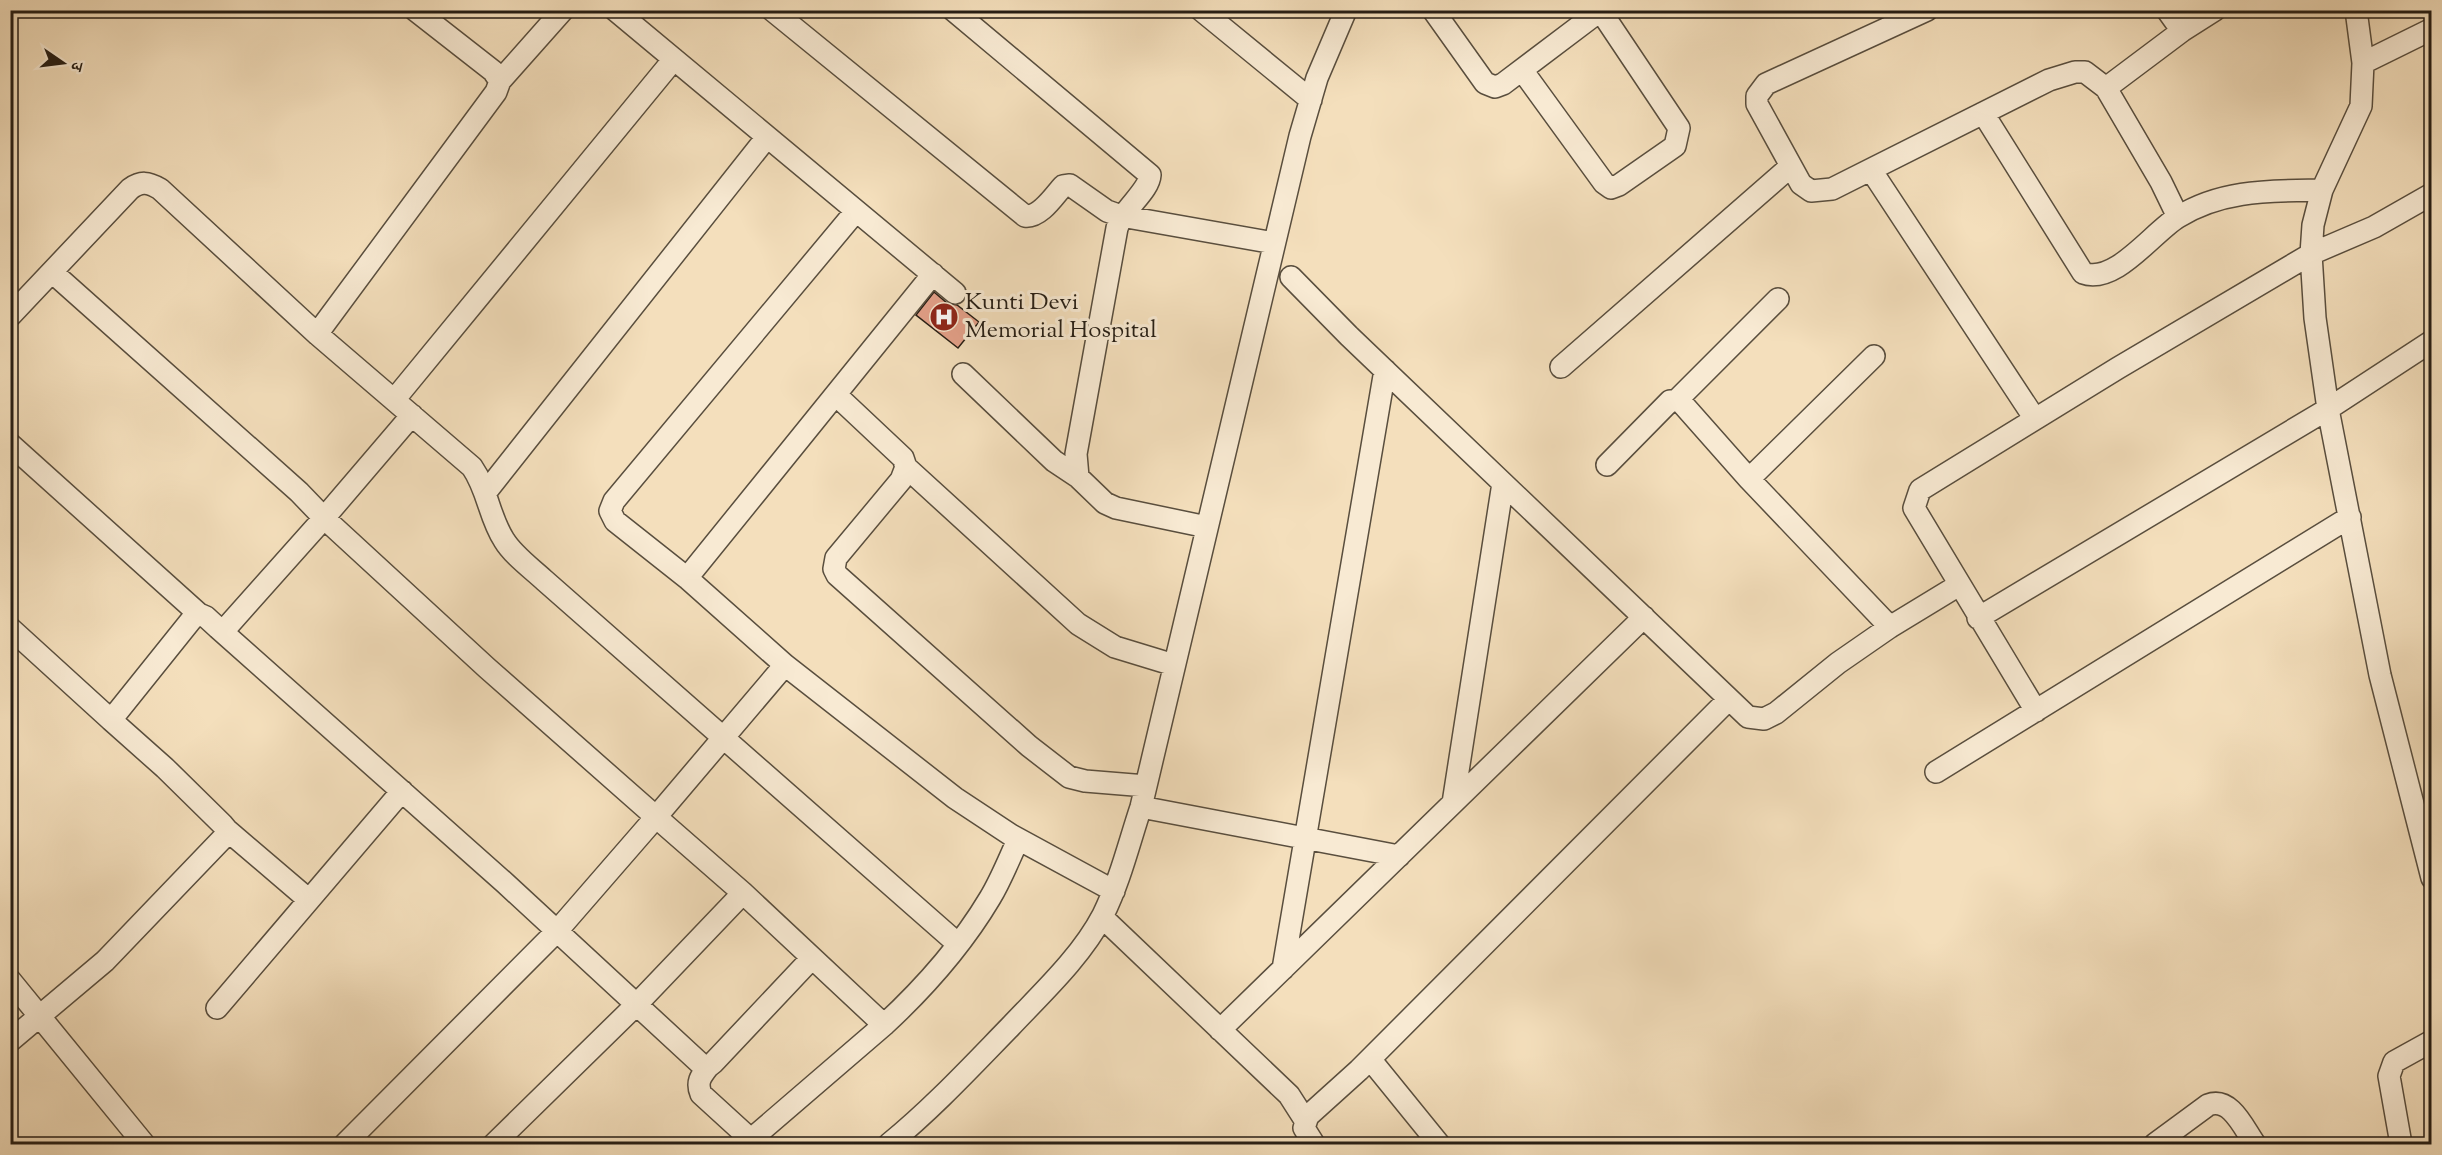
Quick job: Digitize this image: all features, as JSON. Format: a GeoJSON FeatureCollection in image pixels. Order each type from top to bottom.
{"type":"FeatureCollection","features":[{"type":"Feature","properties":{"kind":"street"},"geometry":{"type":"LineString","coordinates":[[415,10],[493,70],[500,81]]}},
{"type":"Feature","properties":{"kind":"street"},"geometry":{"type":"LineString","coordinates":[[317,334],[496,92],[500,81],[563,10]]}},
{"type":"Feature","properties":{"kind":"street"},"geometry":{"type":"LineString","coordinates":[[615,10],[955,293]]}},
{"type":"Feature","properties":{"kind":"street"},"geometry":{"type":"LineString","coordinates":[[772,10],[1025,216],[1030,217],[1036,214],[1063,186],[1070,185],[1107,211],[1121,216],[1274,243]]}},
{"type":"Feature","properties":{"kind":"street"},"geometry":{"type":"LineString","coordinates":[[953,10],[1148,171],[1150,180],[1121,216],[1113,246],[1076,454],[1078,477]]}},
{"type":"Feature","properties":{"kind":"street"},"geometry":{"type":"LineString","coordinates":[[1201,10],[1311,99]]}},
{"type":"Feature","properties":{"kind":"street"},"geometry":{"type":"LineString","coordinates":[[1433,10],[1485,83],[1495,87],[1503,84],[1600,11],[1679,128],[1675,146],[1619,185],[1611,188],[1604,183],[1522,70]]}},
{"type":"Feature","properties":{"kind":"street"},"geometry":{"type":"LineString","coordinates":[[1927,10],[1766,84],[1757,96],[1757,104],[1800,184],[1811,191],[1832,189],[2049,80],[2074,72],[2085,72],[2106,88],[2161,182],[2178,217]]}},
{"type":"Feature","properties":{"kind":"street"},"geometry":{"type":"LineString","coordinates":[[2167,10],[2182,31]]}},
{"type":"Feature","properties":{"kind":"street"},"geometry":{"type":"LineString","coordinates":[[2106,88],[2182,31],[2215,10]]}},
{"type":"Feature","properties":{"kind":"street"},"geometry":{"type":"LineString","coordinates":[[2356,10],[2364,85],[2361,106],[2322,190],[2313,225],[2315,318],[2328,409],[2380,675],[2427,840],[2432,878]]}},
{"type":"Feature","properties":{"kind":"street"},"geometry":{"type":"LineString","coordinates":[[889,1144],[925,1115],[1080,950],[1102,916],[1114,891],[1141,807],[1274,243],[1311,99],[1338,14]]}},
{"type":"Feature","properties":{"kind":"street"},"geometry":{"type":"LineString","coordinates":[[2363,63],[2432,29]]}},
{"type":"Feature","properties":{"kind":"street"},"geometry":{"type":"LineString","coordinates":[[394,400],[674,59]]}},
{"type":"Feature","properties":{"kind":"street"},"geometry":{"type":"LineString","coordinates":[[1983,113],[2083,273],[2092,277],[2115,269],[2178,217],[2207,202],[2260,191],[2322,190]]}},
{"type":"Feature","properties":{"kind":"street"},"geometry":{"type":"LineString","coordinates":[[486,492],[767,137]]}},
{"type":"Feature","properties":{"kind":"street"},"geometry":{"type":"LineString","coordinates":[[1561,367],[1790,167]]}},
{"type":"Feature","properties":{"kind":"street"},"geometry":{"type":"LineString","coordinates":[[1870,170],[2036,419]]}},
{"type":"Feature","properties":{"kind":"street"},"geometry":{"type":"LineString","coordinates":[[10,316],[130,189],[138,183],[148,183],[160,189],[317,334],[472,467],[481,479],[504,542],[544,580],[958,944]]}},
{"type":"Feature","properties":{"kind":"street"},"geometry":{"type":"LineString","coordinates":[[2036,711],[1978,618],[1914,508],[1916,496],[1920,490],[2312,254],[2374,227],[2432,195]]}},
{"type":"Feature","properties":{"kind":"street"},"geometry":{"type":"LineString","coordinates":[[856,211],[614,501],[610,511],[615,521],[687,579],[785,665],[955,798],[1018,840],[1114,891]]}},
{"type":"Feature","properties":{"kind":"street"},"geometry":{"type":"LineString","coordinates":[[52,272],[487,668],[743,893],[884,1025]]}},
{"type":"Feature","properties":{"kind":"street"},"geometry":{"type":"LineString","coordinates":[[687,579],[933,274]]}},
{"type":"Feature","properties":{"kind":"street"},"geometry":{"type":"LineString","coordinates":[[1291,277],[1748,717],[1764,719],[1776,713],[1838,663],[1890,627],[1959,585]]}},
{"type":"Feature","properties":{"kind":"street"},"geometry":{"type":"LineString","coordinates":[[1607,465],[1670,401],[1677,400],[1779,299]]}},
{"type":"Feature","properties":{"kind":"street"},"geometry":{"type":"LineString","coordinates":[[1978,618],[2328,409],[2432,341]]}},
{"type":"Feature","properties":{"kind":"street"},"geometry":{"type":"LineString","coordinates":[[1749,479],[1874,356]]}},
{"type":"Feature","properties":{"kind":"street"},"geometry":{"type":"LineString","coordinates":[[1283,969],[1385,370]]}},
{"type":"Feature","properties":{"kind":"street"},"geometry":{"type":"LineString","coordinates":[[963,374],[1054,461],[1078,477],[1105,503],[1116,508],[1207,527]]}},
{"type":"Feature","properties":{"kind":"street"},"geometry":{"type":"LineString","coordinates":[[836,395],[903,458],[906,468],[1078,624],[1115,647],[1174,665]]}},
{"type":"Feature","properties":{"kind":"street"},"geometry":{"type":"LineString","coordinates":[[1677,400],[1890,627]]}},
{"type":"Feature","properties":{"kind":"street"},"geometry":{"type":"LineString","coordinates":[[218,628],[226,628],[232,623],[412,415]]}},
{"type":"Feature","properties":{"kind":"street"},"geometry":{"type":"LineString","coordinates":[[10,444],[199,614],[206,617],[402,791],[703,1066],[708,1067]]}},
{"type":"Feature","properties":{"kind":"street"},"geometry":{"type":"LineString","coordinates":[[906,468],[901,480],[836,558],[834,569],[837,575],[1029,746],[1069,777],[1084,781],[1146,786]]}},
{"type":"Feature","properties":{"kind":"street"},"geometry":{"type":"LineString","coordinates":[[1453,803],[1503,483]]}},
{"type":"Feature","properties":{"kind":"street"},"geometry":{"type":"LineString","coordinates":[[1936,772],[2350,517]]}},
{"type":"Feature","properties":{"kind":"street"},"geometry":{"type":"LineString","coordinates":[[111,720],[192,619],[199,614]]}},
{"type":"Feature","properties":{"kind":"street"},"geometry":{"type":"LineString","coordinates":[[1220,1030],[1644,617]]}},
{"type":"Feature","properties":{"kind":"street"},"geometry":{"type":"LineString","coordinates":[[10,628],[165,768],[227,830],[309,900]]}},
{"type":"Feature","properties":{"kind":"street"},"geometry":{"type":"LineString","coordinates":[[345,1144],[557,931],[785,665]]}},
{"type":"Feature","properties":{"kind":"street"},"geometry":{"type":"LineString","coordinates":[[1314,1144],[1304,1128],[1305,1120],[1370,1059],[1730,699]]}},
{"type":"Feature","properties":{"kind":"street"},"geometry":{"type":"LineString","coordinates":[[217,1008],[402,791]]}},
{"type":"Feature","properties":{"kind":"street"},"geometry":{"type":"LineString","coordinates":[[1141,807],[1399,856]]}},
{"type":"Feature","properties":{"kind":"street"},"geometry":{"type":"LineString","coordinates":[[10,1041],[105,961],[225,836],[227,830]]}},
{"type":"Feature","properties":{"kind":"street"},"geometry":{"type":"LineString","coordinates":[[812,958],[708,1067],[699,1080],[698,1087],[701,1094],[747,1136],[755,1136],[912,1000],[958,944],[991,896],[1018,840]]}},
{"type":"Feature","properties":{"kind":"street"},"geometry":{"type":"LineString","coordinates":[[494,1144],[636,1005],[743,893]]}},
{"type":"Feature","properties":{"kind":"street"},"geometry":{"type":"LineString","coordinates":[[1102,916],[1289,1095],[1305,1120]]}},
{"type":"Feature","properties":{"kind":"street"},"geometry":{"type":"LineString","coordinates":[[10,980],[144,1144]]}},
{"type":"Feature","properties":{"kind":"street"},"geometry":{"type":"LineString","coordinates":[[2401,1144],[2389,1076],[2394,1062],[2408,1052],[2432,1041]]}},
{"type":"Feature","properties":{"kind":"street"},"geometry":{"type":"LineString","coordinates":[[1370,1059],[1439,1144]]}},
{"type":"Feature","properties":{"kind":"street"},"geometry":{"type":"LineString","coordinates":[[2154,1144],[2208,1105],[2216,1102],[2226,1105],[2234,1113],[2255,1144]]}},
{"type":"Feature","properties":{"kind":"building"},"geometry":{"type":"Polygon","coordinates":[[[934,292],[947,303],[957,305],[979,322],[958,348],[916,315],[934,292]]]}},
{"type":"Feature","properties":{"kind":"place","name":"Kunti Devi Memorial Hospital"},"geometry":{"type":"Point","coordinates":[944,317]}}]}
